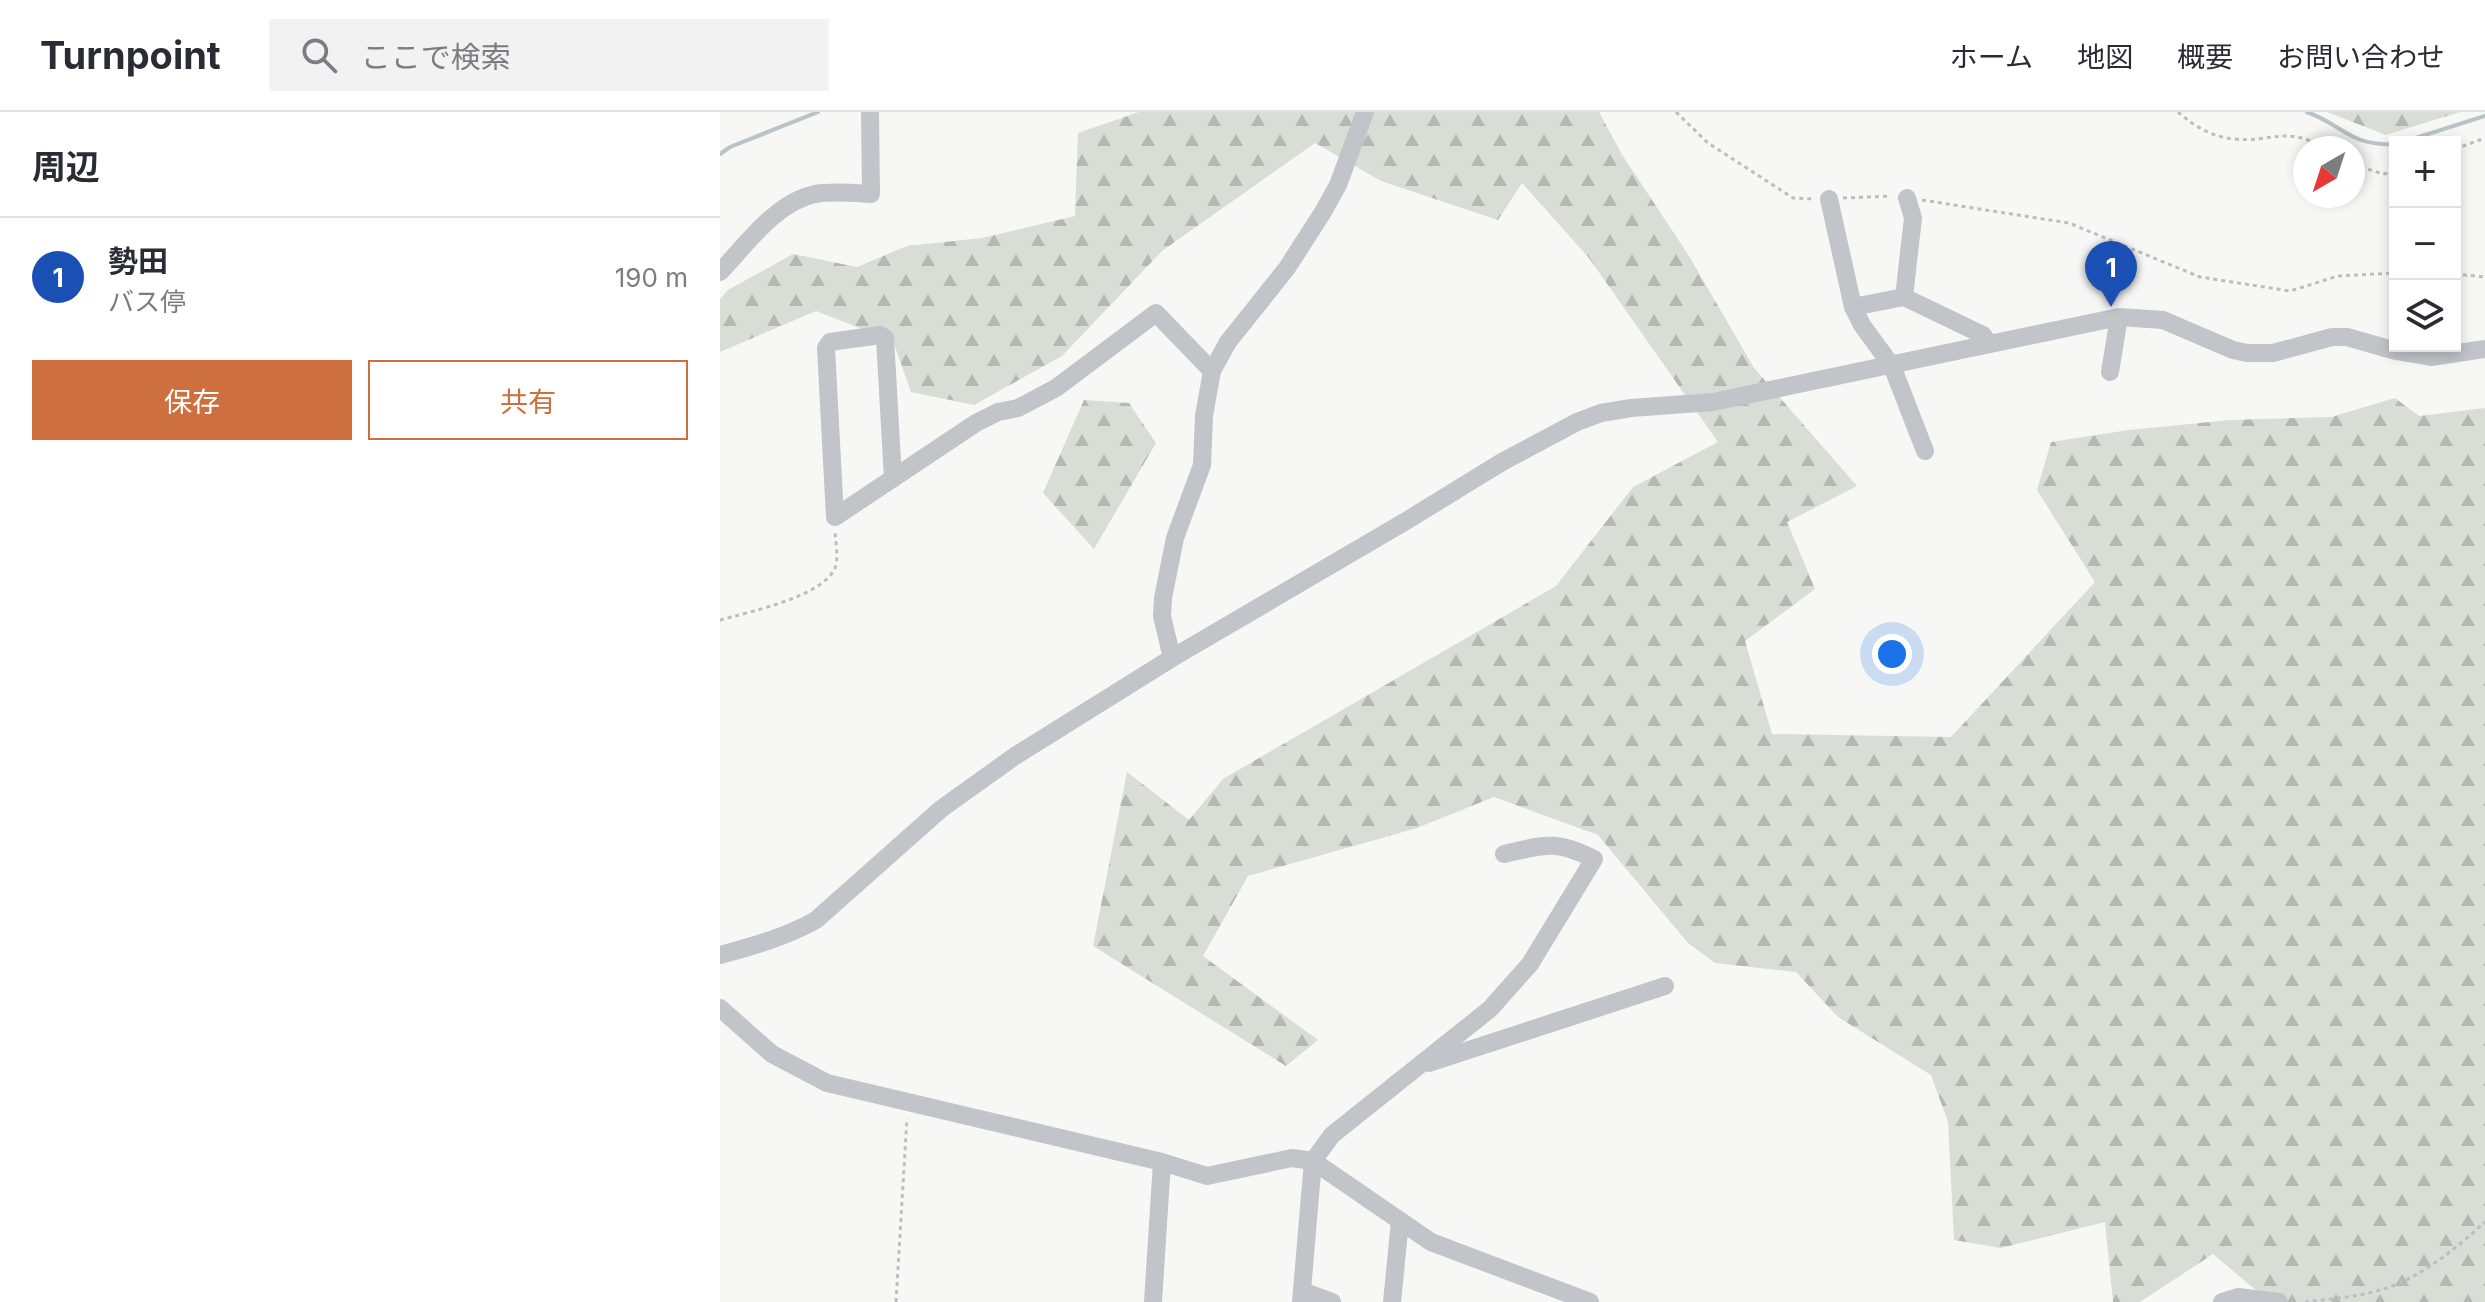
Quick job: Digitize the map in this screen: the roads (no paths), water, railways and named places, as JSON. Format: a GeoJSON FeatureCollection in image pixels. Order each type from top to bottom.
{"type":"FeatureCollection","features":[{"type":"Feature","properties":{"kind":"street"},"geometry":{"type":"LineString","coordinates":[[720,272],[762,228],[796,201],[815,194],[871,194],[870,112]]}},
{"type":"Feature","properties":{"kind":"street"},"geometry":{"type":"LineString","coordinates":[[1172,658],[1162,616],[1163,598],[1175,538],[1202,465],[1204,416],[1212,371],[1228,342],[1287,268],[1323,212],[1338,185],[1365,112]]}},
{"type":"Feature","properties":{"kind":"street"},"geometry":{"type":"LineString","coordinates":[[1904,297],[1913,218],[1907,198]]}},
{"type":"Feature","properties":{"kind":"street"},"geometry":{"type":"LineString","coordinates":[[1829,199],[1853,307],[1862,325],[1892,366],[1925,451]]}},
{"type":"Feature","properties":{"kind":"street"},"geometry":{"type":"LineString","coordinates":[[1853,307],[1904,297],[1983,335],[1989,344]]}},
{"type":"Feature","properties":{"kind":"street"},"geometry":{"type":"LineString","coordinates":[[893,479],[885,338],[880,335],[830,342],[826,348],[835,517],[893,479],[976,423],[998,412],[1018,408],[1056,388],[1156,313],[1212,371]]}},
{"type":"Feature","properties":{"kind":"street"},"geometry":{"type":"LineString","coordinates":[[2110,372],[2119,317]]}},
{"type":"Feature","properties":{"kind":"street"},"geometry":{"type":"LineString","coordinates":[[720,955],[751,947],[816,920],[941,809],[1015,756],[1172,658],[1502,462],[1577,422],[1601,413],[1713,402],[2119,317],[2163,320],[2247,353],[2273,353],[2332,337],[2347,337],[2431,357],[2485,349]]}},
{"type":"Feature","properties":{"kind":"street"},"geometry":{"type":"LineString","coordinates":[[1332,1302],[1301,1296],[1313,1161],[1332,1135],[1490,1009],[1530,964],[1594,859],[1571,847],[1551,844],[1504,854]]}},
{"type":"Feature","properties":{"kind":"street"},"geometry":{"type":"LineString","coordinates":[[1419,1066],[1665,986]]}},
{"type":"Feature","properties":{"kind":"street"},"geometry":{"type":"LineString","coordinates":[[720,1008],[772,1054],[827,1083],[1162,1162],[1207,1176],[1292,1158],[1313,1161],[1431,1242],[1590,1302]]}},
{"type":"Feature","properties":{"kind":"street"},"geometry":{"type":"LineString","coordinates":[[1153,1302],[1162,1162]]}},
{"type":"Feature","properties":{"kind":"street"},"geometry":{"type":"LineString","coordinates":[[1392,1302],[1400,1221]]}},
{"type":"Feature","properties":{"kind":"street"},"geometry":{"type":"LineString","coordinates":[[2222,1302],[2238,1297],[2279,1302]]}},
{"type":"Feature","properties":{"kind":"waterway"},"geometry":{"type":"LineString","coordinates":[[720,154],[730,147],[818,112]]}},
{"type":"Feature","properties":{"kind":"waterway"},"geometry":{"type":"LineString","coordinates":[[2307,112],[2367,142],[2389,144]]}},
{"type":"Feature","properties":{"kind":"waterway"},"geometry":{"type":"LineString","coordinates":[[2422,136],[2485,116]]}},
{"type":"Feature","properties":{"kind":"place","name":"勢田"},"geometry":{"type":"Point","coordinates":[2111,307]}}]}
